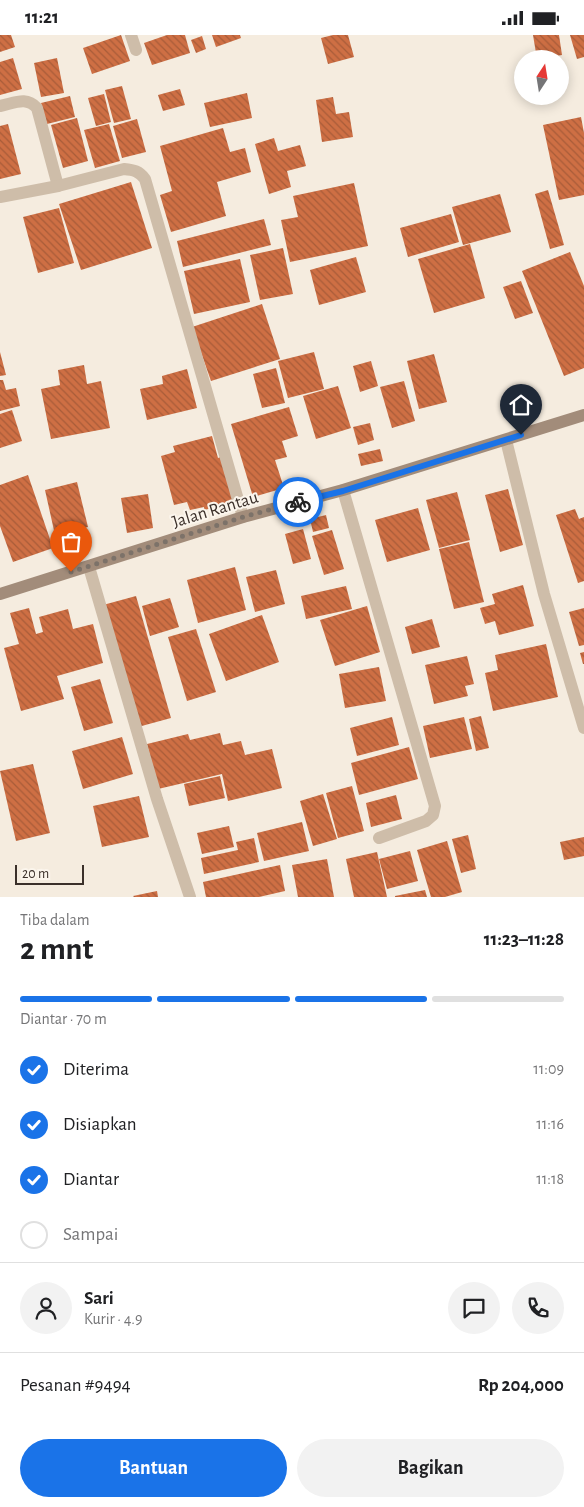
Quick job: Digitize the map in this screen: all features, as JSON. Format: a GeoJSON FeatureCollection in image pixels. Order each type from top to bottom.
{"type":"FeatureCollection","features":[{"type":"Feature","properties":{"kind":"main road","name":"Jalan Rantau"},"geometry":{"type":"LineString","coordinates":[[0,594],[243,517],[343,491],[584,415]]}},
{"type":"Feature","properties":{"kind":"street"},"geometry":{"type":"LineString","coordinates":[[131,35],[136,50]]}},
{"type":"Feature","properties":{"kind":"street"},"geometry":{"type":"LineString","coordinates":[[0,106],[25,101],[31,102],[37,108],[58,186]]}},
{"type":"Feature","properties":{"kind":"street"},"geometry":{"type":"LineString","coordinates":[[0,197],[58,186],[124,169],[134,170],[145,179],[243,517]]}},
{"type":"Feature","properties":{"kind":"street"},"geometry":{"type":"LineString","coordinates":[[506,440],[544,594],[584,728]]}},
{"type":"Feature","properties":{"kind":"street"},"geometry":{"type":"LineString","coordinates":[[343,491],[435,806],[433,815],[426,821],[379,838]]}},
{"type":"Feature","properties":{"kind":"street"},"geometry":{"type":"LineString","coordinates":[[89,567],[158,799],[190,897]]}},
{"type":"Feature","properties":{"kind":"building"},"geometry":{"type":"Polygon","coordinates":[[[0,35],[11,35],[15,47],[0,52],[0,35]]]}},
{"type":"Feature","properties":{"kind":"building"},"geometry":{"type":"Polygon","coordinates":[[[121,35],[130,61],[92,74],[83,48],[121,35]]]}},
{"type":"Feature","properties":{"kind":"building"},"geometry":{"type":"Polygon","coordinates":[[[167,35],[185,35],[190,53],[152,65],[144,43],[167,35]]]}},
{"type":"Feature","properties":{"kind":"building"},"geometry":{"type":"Polygon","coordinates":[[[212,35],[240,35],[241,38],[216,47],[212,35]]]}},
{"type":"Feature","properties":{"kind":"building"},"geometry":{"type":"Polygon","coordinates":[[[333,35],[348,35],[354,57],[328,64],[321,38],[333,35]]]}},
{"type":"Feature","properties":{"kind":"building"},"geometry":{"type":"Polygon","coordinates":[[[533,35],[559,35],[561,50],[536,50],[533,35]]]}},
{"type":"Feature","properties":{"kind":"building"},"geometry":{"type":"Polygon","coordinates":[[[570,35],[584,35],[584,57],[577,59],[570,35]]]}},
{"type":"Feature","properties":{"kind":"building"},"geometry":{"type":"Polygon","coordinates":[[[202,36],[206,49],[196,53],[191,40],[202,36]]]}},
{"type":"Feature","properties":{"kind":"building"},"geometry":{"type":"Polygon","coordinates":[[[13,58],[22,89],[0,95],[0,62],[13,58]]]}},
{"type":"Feature","properties":{"kind":"building"},"geometry":{"type":"Polygon","coordinates":[[[57,58],[64,93],[41,97],[34,63],[57,58]]]}},
{"type":"Feature","properties":{"kind":"building"},"geometry":{"type":"Polygon","coordinates":[[[122,86],[131,119],[114,123],[105,90],[122,86]]]}},
{"type":"Feature","properties":{"kind":"building"},"geometry":{"type":"Polygon","coordinates":[[[180,89],[185,105],[163,111],[158,95],[180,89]]]}},
{"type":"Feature","properties":{"kind":"building"},"geometry":{"type":"Polygon","coordinates":[[[247,93],[252,118],[210,127],[204,103],[247,93]]]}},
{"type":"Feature","properties":{"kind":"building"},"geometry":{"type":"Polygon","coordinates":[[[104,94],[111,122],[96,126],[88,98],[104,94]]]}},
{"type":"Feature","properties":{"kind":"building"},"geometry":{"type":"Polygon","coordinates":[[[70,96],[75,117],[47,124],[41,103],[70,96]]]}},
{"type":"Feature","properties":{"kind":"building"},"geometry":{"type":"Polygon","coordinates":[[[333,97],[336,114],[349,112],[353,137],[322,142],[316,100],[333,97]]]}},
{"type":"Feature","properties":{"kind":"building"},"geometry":{"type":"Polygon","coordinates":[[[581,117],[584,133],[584,195],[559,200],[543,125],[581,117]]]}},
{"type":"Feature","properties":{"kind":"building"},"geometry":{"type":"Polygon","coordinates":[[[77,118],[88,161],[63,168],[51,125],[77,118]]]}},
{"type":"Feature","properties":{"kind":"building"},"geometry":{"type":"Polygon","coordinates":[[[137,119],[146,152],[122,158],[113,126],[137,119]]]}},
{"type":"Feature","properties":{"kind":"building"},"geometry":{"type":"Polygon","coordinates":[[[8,124],[21,174],[0,179],[0,126],[8,124]]]}},
{"type":"Feature","properties":{"kind":"building"},"geometry":{"type":"Polygon","coordinates":[[[109,124],[120,161],[95,168],[84,130],[109,124]]]}},
{"type":"Feature","properties":{"kind":"building"},"geometry":{"type":"Polygon","coordinates":[[[223,128],[230,152],[245,148],[251,172],[217,182],[226,216],[171,232],[160,195],[172,191],[160,146],[223,128]]]}},
{"type":"Feature","properties":{"kind":"building"},"geometry":{"type":"Polygon","coordinates":[[[274,138],[278,151],[300,145],[306,166],[287,171],[291,187],[269,194],[255,144],[274,138]]]}},
{"type":"Feature","properties":{"kind":"building"},"geometry":{"type":"Polygon","coordinates":[[[131,182],[152,248],[81,270],[59,204],[131,182]]]}},
{"type":"Feature","properties":{"kind":"building"},"geometry":{"type":"Polygon","coordinates":[[[354,183],[368,246],[290,262],[281,220],[298,217],[293,196],[354,183]]]}},
{"type":"Feature","properties":{"kind":"building"},"geometry":{"type":"Polygon","coordinates":[[[548,190],[564,245],[550,249],[535,194],[548,190]]]}},
{"type":"Feature","properties":{"kind":"building"},"geometry":{"type":"Polygon","coordinates":[[[500,194],[511,232],[463,245],[452,207],[500,194]]]}},
{"type":"Feature","properties":{"kind":"building"},"geometry":{"type":"Polygon","coordinates":[[[59,208],[74,263],[38,273],[23,217],[59,208]]]}},
{"type":"Feature","properties":{"kind":"building"},"geometry":{"type":"Polygon","coordinates":[[[451,214],[459,242],[408,257],[400,228],[451,214]]]}},
{"type":"Feature","properties":{"kind":"building"},"geometry":{"type":"Polygon","coordinates":[[[264,219],[271,245],[183,267],[177,241],[264,219]]]}},
{"type":"Feature","properties":{"kind":"building"},"geometry":{"type":"Polygon","coordinates":[[[470,244],[485,298],[434,313],[418,259],[470,244]]]}},
{"type":"Feature","properties":{"kind":"building"},"geometry":{"type":"Polygon","coordinates":[[[283,248],[293,294],[260,300],[250,255],[283,248]]]}},
{"type":"Feature","properties":{"kind":"building"},"geometry":{"type":"Polygon","coordinates":[[[570,252],[584,286],[584,368],[564,376],[522,271],[570,252]]]}},
{"type":"Feature","properties":{"kind":"building"},"geometry":{"type":"Polygon","coordinates":[[[356,257],[366,292],[319,305],[310,270],[356,257]]]}},
{"type":"Feature","properties":{"kind":"building"},"geometry":{"type":"Polygon","coordinates":[[[240,259],[250,302],[194,314],[184,271],[240,259]]]}},
{"type":"Feature","properties":{"kind":"building"},"geometry":{"type":"Polygon","coordinates":[[[521,281],[533,313],[515,319],[503,287],[521,281]]]}},
{"type":"Feature","properties":{"kind":"building"},"geometry":{"type":"Polygon","coordinates":[[[262,304],[280,359],[211,381],[192,327],[262,304]]]}},
{"type":"Feature","properties":{"kind":"building"},"geometry":{"type":"Polygon","coordinates":[[[0,352],[6,375],[0,376],[0,352]]]}},
{"type":"Feature","properties":{"kind":"building"},"geometry":{"type":"Polygon","coordinates":[[[314,352],[324,389],[288,398],[278,361],[314,352]]]}},
{"type":"Feature","properties":{"kind":"building"},"geometry":{"type":"Polygon","coordinates":[[[434,354],[447,402],[419,409],[407,361],[434,354]]]}},
{"type":"Feature","properties":{"kind":"building"},"geometry":{"type":"Polygon","coordinates":[[[371,361],[378,386],[360,392],[353,366],[371,361]]]}},
{"type":"Feature","properties":{"kind":"building"},"geometry":{"type":"Polygon","coordinates":[[[84,365],[87,384],[101,381],[110,428],[51,439],[41,389],[60,385],[58,370],[84,365]]]}},
{"type":"Feature","properties":{"kind":"building"},"geometry":{"type":"Polygon","coordinates":[[[276,368],[285,403],[262,408],[253,374],[276,368]]]}},
{"type":"Feature","properties":{"kind":"building"},"geometry":{"type":"Polygon","coordinates":[[[187,369],[197,408],[147,420],[140,389],[163,384],[162,376],[187,369]]]}},
{"type":"Feature","properties":{"kind":"building"},"geometry":{"type":"Polygon","coordinates":[[[0,380],[3,380],[6,390],[16,388],[20,406],[0,411],[0,380]]]}},
{"type":"Feature","properties":{"kind":"building"},"geometry":{"type":"Polygon","coordinates":[[[404,381],[415,421],[392,428],[380,387],[404,381]]]}},
{"type":"Feature","properties":{"kind":"building"},"geometry":{"type":"Polygon","coordinates":[[[338,386],[351,428],[316,439],[303,396],[338,386]]]}},
{"type":"Feature","properties":{"kind":"building"},"geometry":{"type":"Polygon","coordinates":[[[289,407],[298,436],[282,441],[287,457],[275,460],[284,488],[253,497],[231,424],[289,407]]]}},
{"type":"Feature","properties":{"kind":"building"},"geometry":{"type":"Polygon","coordinates":[[[12,410],[22,441],[0,448],[0,414],[12,410]]]}},
{"type":"Feature","properties":{"kind":"building"},"geometry":{"type":"Polygon","coordinates":[[[370,423],[374,440],[358,445],[353,427],[370,423]]]}},
{"type":"Feature","properties":{"kind":"building"},"geometry":{"type":"Polygon","coordinates":[[[212,436],[218,458],[221,457],[234,503],[204,510],[204,507],[190,510],[187,502],[174,505],[161,456],[175,452],[173,446],[212,436]]]}},
{"type":"Feature","properties":{"kind":"building"},"geometry":{"type":"Polygon","coordinates":[[[380,449],[383,461],[361,466],[358,454],[380,449]]]}},
{"type":"Feature","properties":{"kind":"building"},"geometry":{"type":"Polygon","coordinates":[[[28,475],[53,548],[13,562],[0,526],[0,485],[28,475]]]}},
{"type":"Feature","properties":{"kind":"building"},"geometry":{"type":"Polygon","coordinates":[[[77,482],[88,527],[55,535],[45,490],[77,482]]]}},
{"type":"Feature","properties":{"kind":"building"},"geometry":{"type":"Polygon","coordinates":[[[508,489],[523,545],[500,552],[485,495],[508,489]]]}},
{"type":"Feature","properties":{"kind":"building"},"geometry":{"type":"Polygon","coordinates":[[[457,492],[470,540],[439,548],[426,500],[457,492]]]}},
{"type":"Feature","properties":{"kind":"building"},"geometry":{"type":"Polygon","coordinates":[[[148,494],[153,528],[127,533],[121,498],[148,494]]]}},
{"type":"Feature","properties":{"kind":"building"},"geometry":{"type":"Polygon","coordinates":[[[418,508],[430,550],[387,562],[375,520],[418,508]]]}},
{"type":"Feature","properties":{"kind":"building"},"geometry":{"type":"Polygon","coordinates":[[[575,509],[579,519],[584,517],[584,581],[578,583],[556,515],[575,509]]]}},
{"type":"Feature","properties":{"kind":"building"},"geometry":{"type":"Polygon","coordinates":[[[326,515],[329,528],[313,532],[310,519],[326,515]]]}},
{"type":"Feature","properties":{"kind":"building"},"geometry":{"type":"Polygon","coordinates":[[[303,529],[311,559],[293,564],[285,534],[303,529]]]}},
{"type":"Feature","properties":{"kind":"building"},"geometry":{"type":"Polygon","coordinates":[[[332,530],[344,569],[324,575],[312,536],[332,530]]]}},
{"type":"Feature","properties":{"kind":"building"},"geometry":{"type":"Polygon","coordinates":[[[469,542],[484,602],[454,609],[439,549],[469,542]]]}},
{"type":"Feature","properties":{"kind":"building"},"geometry":{"type":"Polygon","coordinates":[[[235,567],[246,610],[198,623],[187,580],[235,567]]]}},
{"type":"Feature","properties":{"kind":"building"},"geometry":{"type":"Polygon","coordinates":[[[276,570],[285,604],[255,612],[246,577],[276,570]]]}},
{"type":"Feature","properties":{"kind":"building"},"geometry":{"type":"Polygon","coordinates":[[[523,585],[534,626],[499,635],[495,621],[485,624],[480,608],[495,604],[492,594],[523,585]]]}},
{"type":"Feature","properties":{"kind":"building"},"geometry":{"type":"Polygon","coordinates":[[[346,586],[352,609],[306,619],[301,596],[346,586]]]}},
{"type":"Feature","properties":{"kind":"building"},"geometry":{"type":"Polygon","coordinates":[[[136,596],[171,718],[138,727],[103,605],[136,596]]]}},
{"type":"Feature","properties":{"kind":"building"},"geometry":{"type":"Polygon","coordinates":[[[170,598],[179,627],[150,636],[142,606],[170,598]]]}},
{"type":"Feature","properties":{"kind":"building"},"geometry":{"type":"Polygon","coordinates":[[[367,606],[380,652],[335,666],[320,620],[367,606]]]}},
{"type":"Feature","properties":{"kind":"building"},"geometry":{"type":"Polygon","coordinates":[[[29,608],[36,634],[43,632],[39,617],[68,609],[73,629],[93,624],[103,663],[57,676],[64,699],[21,711],[4,648],[19,644],[10,613],[29,608]]]}},
{"type":"Feature","properties":{"kind":"building"},"geometry":{"type":"Polygon","coordinates":[[[584,608],[584,645],[579,646],[569,612],[584,608]]]}},
{"type":"Feature","properties":{"kind":"building"},"geometry":{"type":"Polygon","coordinates":[[[262,615],[279,662],[226,681],[209,634],[262,615]]]}},
{"type":"Feature","properties":{"kind":"building"},"geometry":{"type":"Polygon","coordinates":[[[432,619],[440,647],[412,654],[405,627],[432,619]]]}},
{"type":"Feature","properties":{"kind":"building"},"geometry":{"type":"Polygon","coordinates":[[[196,629],[216,692],[187,701],[168,637],[196,629]]]}},
{"type":"Feature","properties":{"kind":"building"},"geometry":{"type":"Polygon","coordinates":[[[546,644],[558,697],[493,711],[485,673],[498,670],[495,655],[546,644]]]}},
{"type":"Feature","properties":{"kind":"building"},"geometry":{"type":"Polygon","coordinates":[[[584,652],[584,664],[583,664],[580,653],[584,652]]]}},
{"type":"Feature","properties":{"kind":"building"},"geometry":{"type":"Polygon","coordinates":[[[467,656],[474,684],[465,686],[468,696],[434,704],[425,665],[467,656]]]}},
{"type":"Feature","properties":{"kind":"building"},"geometry":{"type":"Polygon","coordinates":[[[379,667],[386,701],[345,708],[339,674],[379,667]]]}},
{"type":"Feature","properties":{"kind":"building"},"geometry":{"type":"Polygon","coordinates":[[[100,679],[113,723],[84,731],[71,687],[100,679]]]}},
{"type":"Feature","properties":{"kind":"building"},"geometry":{"type":"Polygon","coordinates":[[[481,716],[489,748],[476,751],[469,719],[481,716]]]}},
{"type":"Feature","properties":{"kind":"building"},"geometry":{"type":"Polygon","coordinates":[[[392,717],[399,745],[357,756],[350,728],[392,717]]]}},
{"type":"Feature","properties":{"kind":"building"},"geometry":{"type":"Polygon","coordinates":[[[464,717],[472,749],[430,758],[423,726],[464,717]]]}},
{"type":"Feature","properties":{"kind":"building"},"geometry":{"type":"Polygon","coordinates":[[[220,733],[223,745],[241,741],[245,755],[272,749],[282,788],[228,801],[222,774],[158,789],[147,744],[188,734],[190,740],[220,733]]]}},
{"type":"Feature","properties":{"kind":"building"},"geometry":{"type":"Polygon","coordinates":[[[122,737],[133,774],[83,789],[72,751],[122,737]]]}},
{"type":"Feature","properties":{"kind":"building"},"geometry":{"type":"Polygon","coordinates":[[[409,747],[418,779],[359,795],[351,763],[409,747]]]}},
{"type":"Feature","properties":{"kind":"building"},"geometry":{"type":"Polygon","coordinates":[[[33,764],[50,833],[16,841],[0,771],[33,764]]]}},
{"type":"Feature","properties":{"kind":"building"},"geometry":{"type":"Polygon","coordinates":[[[220,776],[225,798],[189,806],[184,784],[220,776]]]}},
{"type":"Feature","properties":{"kind":"building"},"geometry":{"type":"Polygon","coordinates":[[[352,786],[364,831],[338,838],[326,793],[352,786]]]}},
{"type":"Feature","properties":{"kind":"building"},"geometry":{"type":"Polygon","coordinates":[[[323,794],[337,839],[313,846],[300,801],[323,794]]]}},
{"type":"Feature","properties":{"kind":"building"},"geometry":{"type":"Polygon","coordinates":[[[396,795],[402,819],[371,827],[366,803],[396,795]]]}},
{"type":"Feature","properties":{"kind":"building"},"geometry":{"type":"Polygon","coordinates":[[[139,796],[149,837],[102,847],[93,806],[139,796]]]}},
{"type":"Feature","properties":{"kind":"building"},"geometry":{"type":"Polygon","coordinates":[[[302,822],[309,851],[264,861],[257,833],[302,822]]]}},
{"type":"Feature","properties":{"kind":"building"},"geometry":{"type":"Polygon","coordinates":[[[229,826],[234,847],[202,854],[197,833],[229,826]]]}},
{"type":"Feature","properties":{"kind":"building"},"geometry":{"type":"Polygon","coordinates":[[[468,835],[476,869],[461,873],[452,839],[468,835]]]}},
{"type":"Feature","properties":{"kind":"building"},"geometry":{"type":"Polygon","coordinates":[[[584,837],[584,856],[564,860],[560,842],[584,837]]]}},
{"type":"Feature","properties":{"kind":"building"},"geometry":{"type":"Polygon","coordinates":[[[254,838],[259,862],[204,874],[201,858],[238,850],[236,842],[254,838]]]}},
{"type":"Feature","properties":{"kind":"building"},"geometry":{"type":"Polygon","coordinates":[[[447,841],[462,892],[445,897],[431,897],[417,850],[447,841]]]}},
{"type":"Feature","properties":{"kind":"building"},"geometry":{"type":"Polygon","coordinates":[[[410,851],[418,881],[387,889],[379,859],[410,851]]]}},
{"type":"Feature","properties":{"kind":"building"},"geometry":{"type":"Polygon","coordinates":[[[377,852],[387,897],[354,897],[346,859],[377,852]]]}},
{"type":"Feature","properties":{"kind":"building"},"geometry":{"type":"Polygon","coordinates":[[[327,859],[334,897],[298,897],[292,865],[327,859]]]}},
{"type":"Feature","properties":{"kind":"building"},"geometry":{"type":"Polygon","coordinates":[[[280,865],[285,891],[259,897],[206,897],[203,882],[280,865]]]}},
{"type":"Feature","properties":{"kind":"building"},"geometry":{"type":"Polygon","coordinates":[[[425,890],[427,897],[395,897],[395,896],[425,890]]]}},
{"type":"Feature","properties":{"kind":"building"},"geometry":{"type":"Polygon","coordinates":[[[157,891],[158,897],[133,896],[157,891]]]}},
{"type":"Feature","properties":{"kind":"way so far"},"geometry":{"type":"LineString","coordinates":[[71,572],[243,517],[298,502]]}},
{"type":"Feature","properties":{"kind":"route"},"geometry":{"type":"LineString","coordinates":[[298,502],[343,491],[521,435]]}}]}
